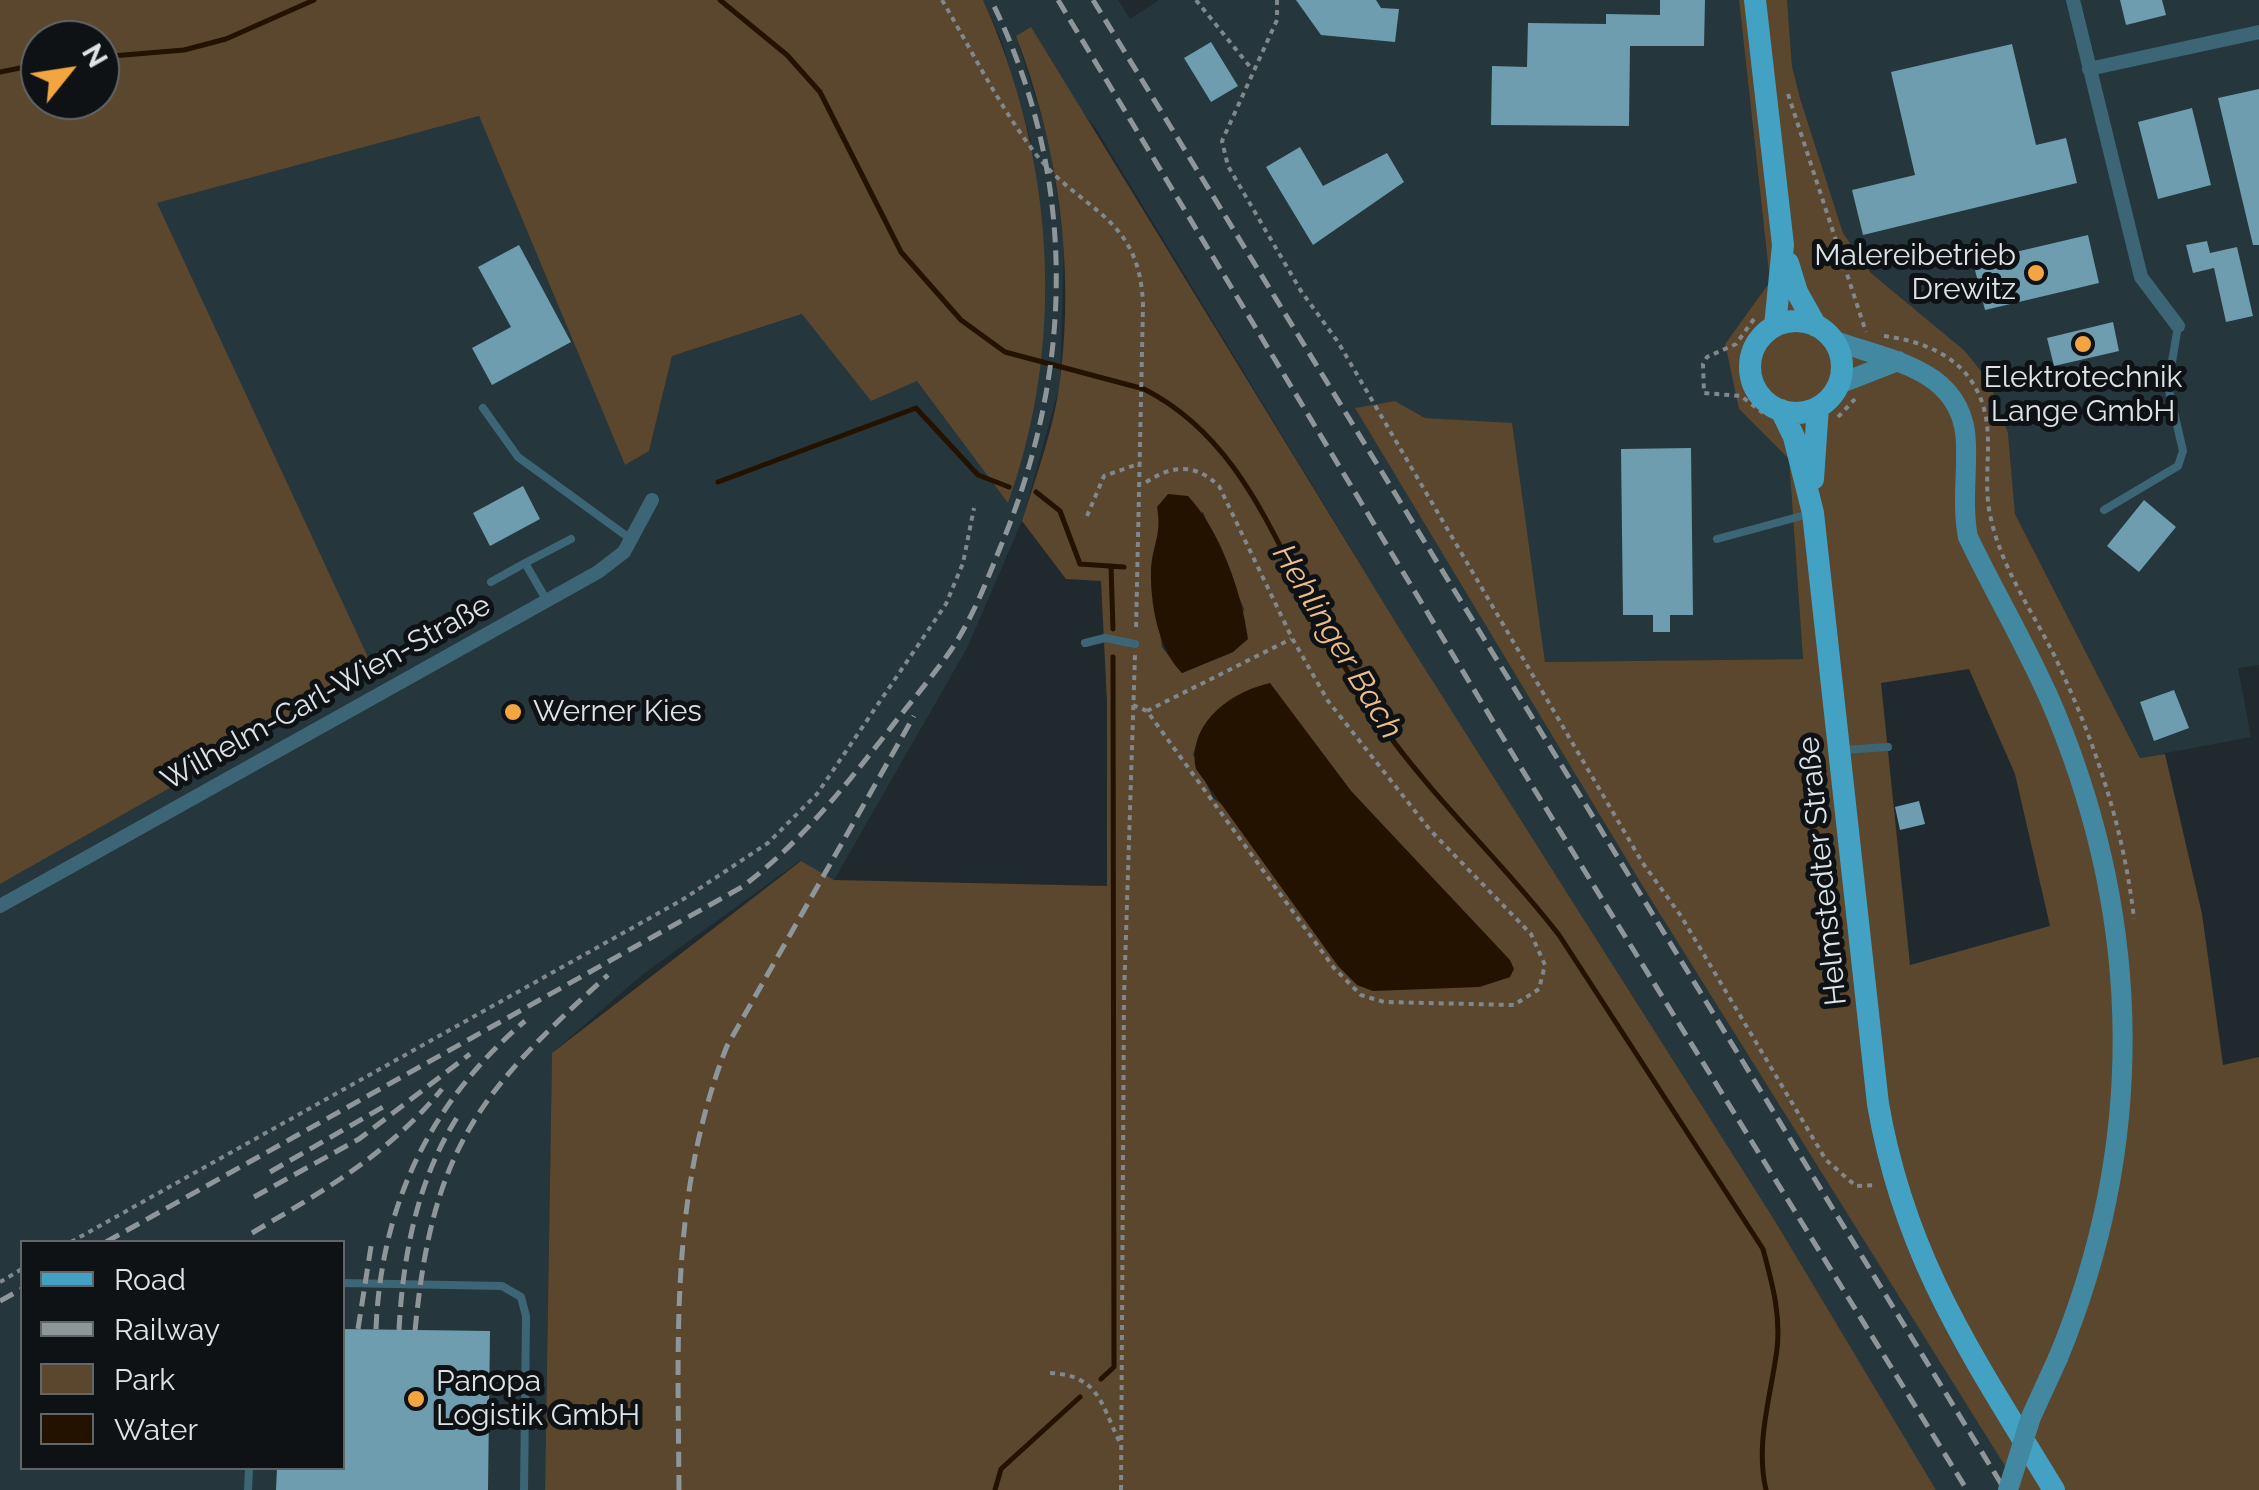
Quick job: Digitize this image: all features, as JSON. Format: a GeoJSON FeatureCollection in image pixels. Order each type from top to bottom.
{"type":"FeatureCollection","features":[{"type":"Feature","properties":{"kind":"main road"},"geometry":{"type":"LineString","coordinates":[[1756,0],[1783,245],[1776,326]]}},
{"type":"Feature","properties":{"kind":"main road"},"geometry":{"type":"LineString","coordinates":[[1783,245],[1797,292],[1842,361],[1838,384]]}},
{"type":"Feature","properties":{"kind":"main road"},"geometry":{"type":"LineString","coordinates":[[1900,360],[1838,384],[1818,407],[1797,412],[1772,412],[1750,371],[1756,344],[1776,326],[1802,321],[1824,333],[1900,360],[1934,378],[1949,392],[1964,424],[1968,537],[2056,714],[2087,800],[2110,893],[2122,971],[2122,1096],[2105,1212],[2058,1358],[2031,1417],[2008,1490]]}},
{"type":"Feature","properties":{"kind":"main road","name":"Helmstedter Straße"},"geometry":{"type":"LineString","coordinates":[[1813,512],[1818,407]]}},
{"type":"Feature","properties":{"kind":"main road","name":"Helmstedter Straße"},"geometry":{"type":"LineString","coordinates":[[1772,412],[1794,437],[1813,512],[1878,1104],[1893,1183],[1905,1221],[1960,1335],[2054,1490]]}},
{"type":"Feature","properties":{"kind":"street"},"geometry":{"type":"LineString","coordinates":[[2073,0],[2140,278],[2178,326]]}},
{"type":"Feature","properties":{"kind":"street"},"geometry":{"type":"LineString","coordinates":[[2089,69],[2259,32]]}},
{"type":"Feature","properties":{"kind":"street","name":"Wilhelm-Carl-Wien-Straße"},"geometry":{"type":"LineString","coordinates":[[0,906],[598,572],[632,540],[652,500]]}},
{"type":"Feature","properties":{"kind":"lane"},"geometry":{"type":"LineString","coordinates":[[2104,510],[2178,466],[2183,451],[2168,386],[2178,326]]}},
{"type":"Feature","properties":{"kind":"lane"},"geometry":{"type":"LineString","coordinates":[[483,408],[518,457],[632,540]]}},
{"type":"Feature","properties":{"kind":"lane"},"geometry":{"type":"LineString","coordinates":[[1717,539],[1813,512]]}},
{"type":"Feature","properties":{"kind":"lane"},"geometry":{"type":"LineString","coordinates":[[491,582],[570,539]]}},
{"type":"Feature","properties":{"kind":"lane"},"geometry":{"type":"LineString","coordinates":[[525,563],[547,602]]}},
{"type":"Feature","properties":{"kind":"lane"},"geometry":{"type":"LineString","coordinates":[[1086,642],[1105,638],[1135,644]]}},
{"type":"Feature","properties":{"kind":"lane"},"geometry":{"type":"LineString","coordinates":[[1840,750],[1888,746]]}},
{"type":"Feature","properties":{"kind":"lane"},"geometry":{"type":"LineString","coordinates":[[345,1283],[502,1286],[521,1297],[526,1316],[524,1490]]}},
{"type":"Feature","properties":{"kind":"path"},"geometry":{"type":"LineString","coordinates":[[942,0],[1036,155],[1060,181],[1109,217],[1124,238],[1142,285],[1138,402],[1142,485],[1124,997],[1121,1490]]}},
{"type":"Feature","properties":{"kind":"path"},"geometry":{"type":"LineString","coordinates":[[1196,0],[1251,68]]}},
{"type":"Feature","properties":{"kind":"path"},"geometry":{"type":"LineString","coordinates":[[1277,0],[1277,20],[1251,68],[1236,115],[1222,142],[1228,166],[1301,291],[1338,342],[1642,862],[1682,916],[1826,1160],[1856,1186],[1893,1183]]}},
{"type":"Feature","properties":{"kind":"path"},"geometry":{"type":"LineString","coordinates":[[1788,97],[1788,125]]}},
{"type":"Feature","properties":{"kind":"path"},"geometry":{"type":"LineString","coordinates":[[1772,412],[1741,396],[1704,393],[1703,364],[1716,349],[1736,344],[1770,296],[1780,296]]}},
{"type":"Feature","properties":{"kind":"path"},"geometry":{"type":"LineString","coordinates":[[1857,330],[1912,341],[1950,359],[1984,403],[1990,448],[1989,515],[2004,559],[2079,714],[2106,789],[2121,842],[2135,934]]}},
{"type":"Feature","properties":{"kind":"path"},"geometry":{"type":"LineString","coordinates":[[1087,516],[1104,476],[1141,463]]}},
{"type":"Feature","properties":{"kind":"path"},"geometry":{"type":"LineString","coordinates":[[1132,705],[1148,711],[1346,984],[1384,1002],[1495,1006],[1528,998],[1545,976],[1545,965],[1531,934],[1402,796],[1328,702],[1292,638],[1219,486],[1207,474],[1177,467],[1142,485]]}},
{"type":"Feature","properties":{"kind":"path"},"geometry":{"type":"LineString","coordinates":[[75,1240],[682,900],[768,843],[817,794],[946,604],[963,562],[974,508]]}},
{"type":"Feature","properties":{"kind":"path"},"geometry":{"type":"LineString","coordinates":[[1148,711],[1292,638]]}},
{"type":"Feature","properties":{"kind":"path"},"geometry":{"type":"LineString","coordinates":[[1050,1373],[1072,1374],[1092,1386],[1122,1445]]}},
{"type":"Feature","properties":{"kind":"shaded area"},"geometry":{"type":"Polygon","coordinates":[[[983,0],[1118,0],[1130,19],[1159,0],[1739,0],[1770,283],[1725,344],[1739,409],[1789,458],[1803,659],[1545,662],[1511,424],[1425,418],[1395,401],[1356,409],[1645,890],[2020,1490],[1936,1490],[1775,1221],[1401,631],[1095,127],[1016,36],[1049,141],[1064,244],[1060,385],[1022,521],[967,648],[834,880],[800,861],[643,974],[552,1053],[545,1490],[0,1490],[0,884],[375,672],[156,203],[479,116],[625,465],[649,451],[672,356],[803,314],[871,401],[1031,141],[1002,42],[983,0]]]}},
{"type":"Feature","properties":{"kind":"shaded area"},"geometry":{"type":"Polygon","coordinates":[[[1787,0],[2259,0],[2259,665],[2238,668],[2251,737],[2140,758],[2015,514],[2008,433],[1989,381],[1965,351],[1871,273],[1843,233],[1792,66],[1787,0]]]}},
{"type":"Feature","properties":{"kind":"green space"},"geometry":{"type":"Polygon","coordinates":[[[0,0],[983,0],[1007,60],[1025,122],[1038,185],[1044,249],[1045,313],[1039,377],[1027,441],[1008,503],[917,381],[871,401],[802,314],[672,356],[649,451],[625,465],[479,116],[157,203],[375,672],[0,884],[0,0]]]}},
{"type":"Feature","properties":{"kind":"green space"},"geometry":{"type":"Polygon","coordinates":[[[1739,0],[1787,0],[1792,66],[1843,233],[1871,273],[1965,351],[1989,381],[2008,433],[2015,514],[2140,758],[2165,754],[2202,914],[2223,1065],[2259,1057],[2259,1490],[2020,1490],[1645,890],[1355,408],[1395,401],[1425,418],[1512,423],[1545,662],[1803,659],[1789,459],[1739,409],[1725,344],[1770,282],[1739,0]],[[1969,669],[1881,683],[1910,965],[2050,926],[2015,774],[1969,669]]]}},
{"type":"Feature","properties":{"kind":"green space"},"geometry":{"type":"Polygon","coordinates":[[[1031,27],[1401,631],[1775,1221],[1936,1490],[545,1490],[552,1053],[801,861],[834,880],[1107,886],[1107,702],[1101,581],[1066,579],[1022,521],[1057,399],[1065,293],[1064,249],[1052,163],[1043,120],[1016,36],[1031,27]],[[1203,512],[1161,527],[1151,570],[1162,647],[1182,673],[1233,652],[1244,609],[1203,512]],[[1270,684],[1203,728],[1193,754],[1213,798],[1479,987],[1510,977],[1489,940],[1351,791],[1270,684]]]}},
{"type":"Feature","properties":{"kind":"water"},"geometry":{"type":"Polygon","coordinates":[[[1168,494],[1188,496],[1210,526],[1235,583],[1248,639],[1233,652],[1182,673],[1161,639],[1152,596],[1157,507],[1168,494]]]}},
{"type":"Feature","properties":{"kind":"water"},"geometry":{"type":"Polygon","coordinates":[[[1270,683],[1351,791],[1510,960],[1514,969],[1510,977],[1479,987],[1373,991],[1357,985],[1338,966],[1196,769],[1198,738],[1215,712],[1240,694],[1270,683]]]}},
{"type":"Feature","properties":{"kind":"building"},"geometry":{"type":"Polygon","coordinates":[[[1296,0],[1376,0],[1381,8],[1399,9],[1395,42],[1321,35],[1296,0]]]}},
{"type":"Feature","properties":{"kind":"building"},"geometry":{"type":"Polygon","coordinates":[[[1660,0],[1705,0],[1704,46],[1630,46],[1629,126],[1491,125],[1492,66],[1527,67],[1528,23],[1606,24],[1606,14],[1660,15],[1660,0]]]}},
{"type":"Feature","properties":{"kind":"building"},"geometry":{"type":"Polygon","coordinates":[[[2120,0],[2162,0],[2166,15],[2126,25],[2120,0]]]}},
{"type":"Feature","properties":{"kind":"building"},"geometry":{"type":"Polygon","coordinates":[[[1211,42],[1238,86],[1211,102],[1184,58],[1211,42]]]}},
{"type":"Feature","properties":{"kind":"building"},"geometry":{"type":"Polygon","coordinates":[[[2012,44],[2036,145],[2066,138],[2077,183],[1863,235],[1852,190],[1915,175],[1891,72],[2012,44]]]}},
{"type":"Feature","properties":{"kind":"building"},"geometry":{"type":"Polygon","coordinates":[[[2259,89],[2259,245],[2253,245],[2218,98],[2259,89]]]}},
{"type":"Feature","properties":{"kind":"building"},"geometry":{"type":"Polygon","coordinates":[[[2192,108],[2211,185],[2158,199],[2138,122],[2192,108]]]}},
{"type":"Feature","properties":{"kind":"building"},"geometry":{"type":"Polygon","coordinates":[[[1300,147],[1323,186],[1387,153],[1404,182],[1313,245],[1266,167],[1300,147]]]}},
{"type":"Feature","properties":{"kind":"building","name":"Malereibetrieb Drewitz"},"geometry":{"type":"Polygon","coordinates":[[[2088,235],[2099,283],[1985,310],[1973,262],[2088,235]]]}},
{"type":"Feature","properties":{"kind":"building"},"geometry":{"type":"Polygon","coordinates":[[[2207,241],[2210,253],[2237,247],[2253,316],[2226,322],[2214,268],[2193,273],[2186,245],[2207,241]]]}},
{"type":"Feature","properties":{"kind":"building"},"geometry":{"type":"Polygon","coordinates":[[[519,245],[571,342],[492,385],[472,348],[511,327],[478,267],[519,245]]]}},
{"type":"Feature","properties":{"kind":"building","name":"Elektrotechnik Lange GmbH"},"geometry":{"type":"Polygon","coordinates":[[[2113,322],[2119,351],[2054,366],[2047,338],[2113,322]]]}},
{"type":"Feature","properties":{"kind":"building"},"geometry":{"type":"Polygon","coordinates":[[[1691,448],[1693,615],[1670,615],[1670,632],[1653,632],[1653,615],[1623,615],[1621,449],[1691,448]]]}},
{"type":"Feature","properties":{"kind":"building"},"geometry":{"type":"Polygon","coordinates":[[[523,486],[540,519],[490,546],[473,513],[523,486]]]}},
{"type":"Feature","properties":{"kind":"building"},"geometry":{"type":"Polygon","coordinates":[[[2144,500],[2176,527],[2139,572],[2107,546],[2144,500]]]}},
{"type":"Feature","properties":{"kind":"building"},"geometry":{"type":"Polygon","coordinates":[[[2174,690],[2189,728],[2154,741],[2140,702],[2174,690]]]}},
{"type":"Feature","properties":{"kind":"building"},"geometry":{"type":"Polygon","coordinates":[[[1919,801],[1925,824],[1900,830],[1895,807],[1919,801]]]}},
{"type":"Feature","properties":{"kind":"building","name":"Panopa Logistik GmbH"},"geometry":{"type":"Polygon","coordinates":[[[345,1329],[490,1331],[488,1490],[276,1490],[277,1470],[345,1470],[345,1329]]]}},
{"type":"Feature","properties":{"kind":"waterway","name":"Hehlinger Bach"},"geometry":{"type":"LineString","coordinates":[[120,55],[184,50],[226,39],[314,0]]}},
{"type":"Feature","properties":{"kind":"waterway","name":"Hehlinger Bach"},"geometry":{"type":"LineString","coordinates":[[720,0],[787,55],[820,92],[901,252],[961,320],[1005,352],[1144,389],[1203,432],[1247,487],[1333,646],[1381,723],[1431,788],[1559,935],[1763,1249],[1778,1323],[1763,1437],[1766,1490]]}},
{"type":"Feature","properties":{"kind":"waterway","name":"Hehlinger Bach"},"geometry":{"type":"LineString","coordinates":[[0,72],[20,68]]}},
{"type":"Feature","properties":{"kind":"waterway"},"geometry":{"type":"LineString","coordinates":[[718,482],[916,408],[978,475],[1009,487]]}},
{"type":"Feature","properties":{"kind":"waterway"},"geometry":{"type":"LineString","coordinates":[[1036,492],[1060,511],[1080,564],[1124,567]]}},
{"type":"Feature","properties":{"kind":"waterway"},"geometry":{"type":"LineString","coordinates":[[1111,566],[1113,629]]}},
{"type":"Feature","properties":{"kind":"waterway"},"geometry":{"type":"LineString","coordinates":[[1101,1379],[1114,1367],[1113,657]]}},
{"type":"Feature","properties":{"kind":"waterway"},"geometry":{"type":"LineString","coordinates":[[995,1490],[1001,1469],[1080,1397]]}},
{"type":"Feature","properties":{"kind":"railway"},"geometry":{"type":"LineString","coordinates":[[110,1240],[742,887],[783,853],[819,815],[943,661],[978,600],[1025,481],[1053,343],[1056,273],[1052,203],[1040,134],[1019,66],[991,0]]}},
{"type":"Feature","properties":{"kind":"railway"},"geometry":{"type":"LineString","coordinates":[[1058,0],[1526,776],[1967,1490]]}},
{"type":"Feature","properties":{"kind":"railway"},"geometry":{"type":"LineString","coordinates":[[1093,0],[2005,1490]]}},
{"type":"Feature","properties":{"kind":"railway"},"geometry":{"type":"LineString","coordinates":[[679,1490],[681,1265],[695,1155],[709,1100],[727,1046],[914,716]]}},
{"type":"Feature","properties":{"kind":"railway"},"geometry":{"type":"LineString","coordinates":[[415,1331],[434,1216],[449,1170],[469,1130],[525,1055],[608,975]]}},
{"type":"Feature","properties":{"kind":"railway"},"geometry":{"type":"LineString","coordinates":[[376,1329],[388,1240],[417,1159],[462,1086],[525,1021]]}},
{"type":"Feature","properties":{"kind":"railway"},"geometry":{"type":"LineString","coordinates":[[254,1197],[359,1139],[470,1054]]}},
{"type":"Feature","properties":{"kind":"railway"},"geometry":{"type":"LineString","coordinates":[[252,1233],[377,1152],[442,1089]]}},
{"type":"Feature","properties":{"kind":"railway"},"geometry":{"type":"LineString","coordinates":[[270,1172],[383,1107]]}},
{"type":"Feature","properties":{"kind":"railway"},"geometry":{"type":"LineString","coordinates":[[399,1330],[404,1274],[422,1192],[458,1116]]}},
{"type":"Feature","properties":{"kind":"railway"},"geometry":{"type":"LineString","coordinates":[[358,1329],[372,1240]]}},
{"type":"Feature","properties":{"kind":"railway"},"geometry":{"type":"LineString","coordinates":[[0,1301],[20,1290]]}},
{"type":"Feature","properties":{"kind":"place","name":"Malereibetrieb Drewitz"},"geometry":{"type":"Point","coordinates":[2036,273]}},
{"type":"Feature","properties":{"kind":"place","name":"Elektrotechnik Lange GmbH"},"geometry":{"type":"Point","coordinates":[2083,344]}},
{"type":"Feature","properties":{"kind":"place","name":"Werner Kies"},"geometry":{"type":"Point","coordinates":[513,712]}},
{"type":"Feature","properties":{"kind":"place","name":"Panopa Logistik GmbH"},"geometry":{"type":"Point","coordinates":[416,1399]}}]}
